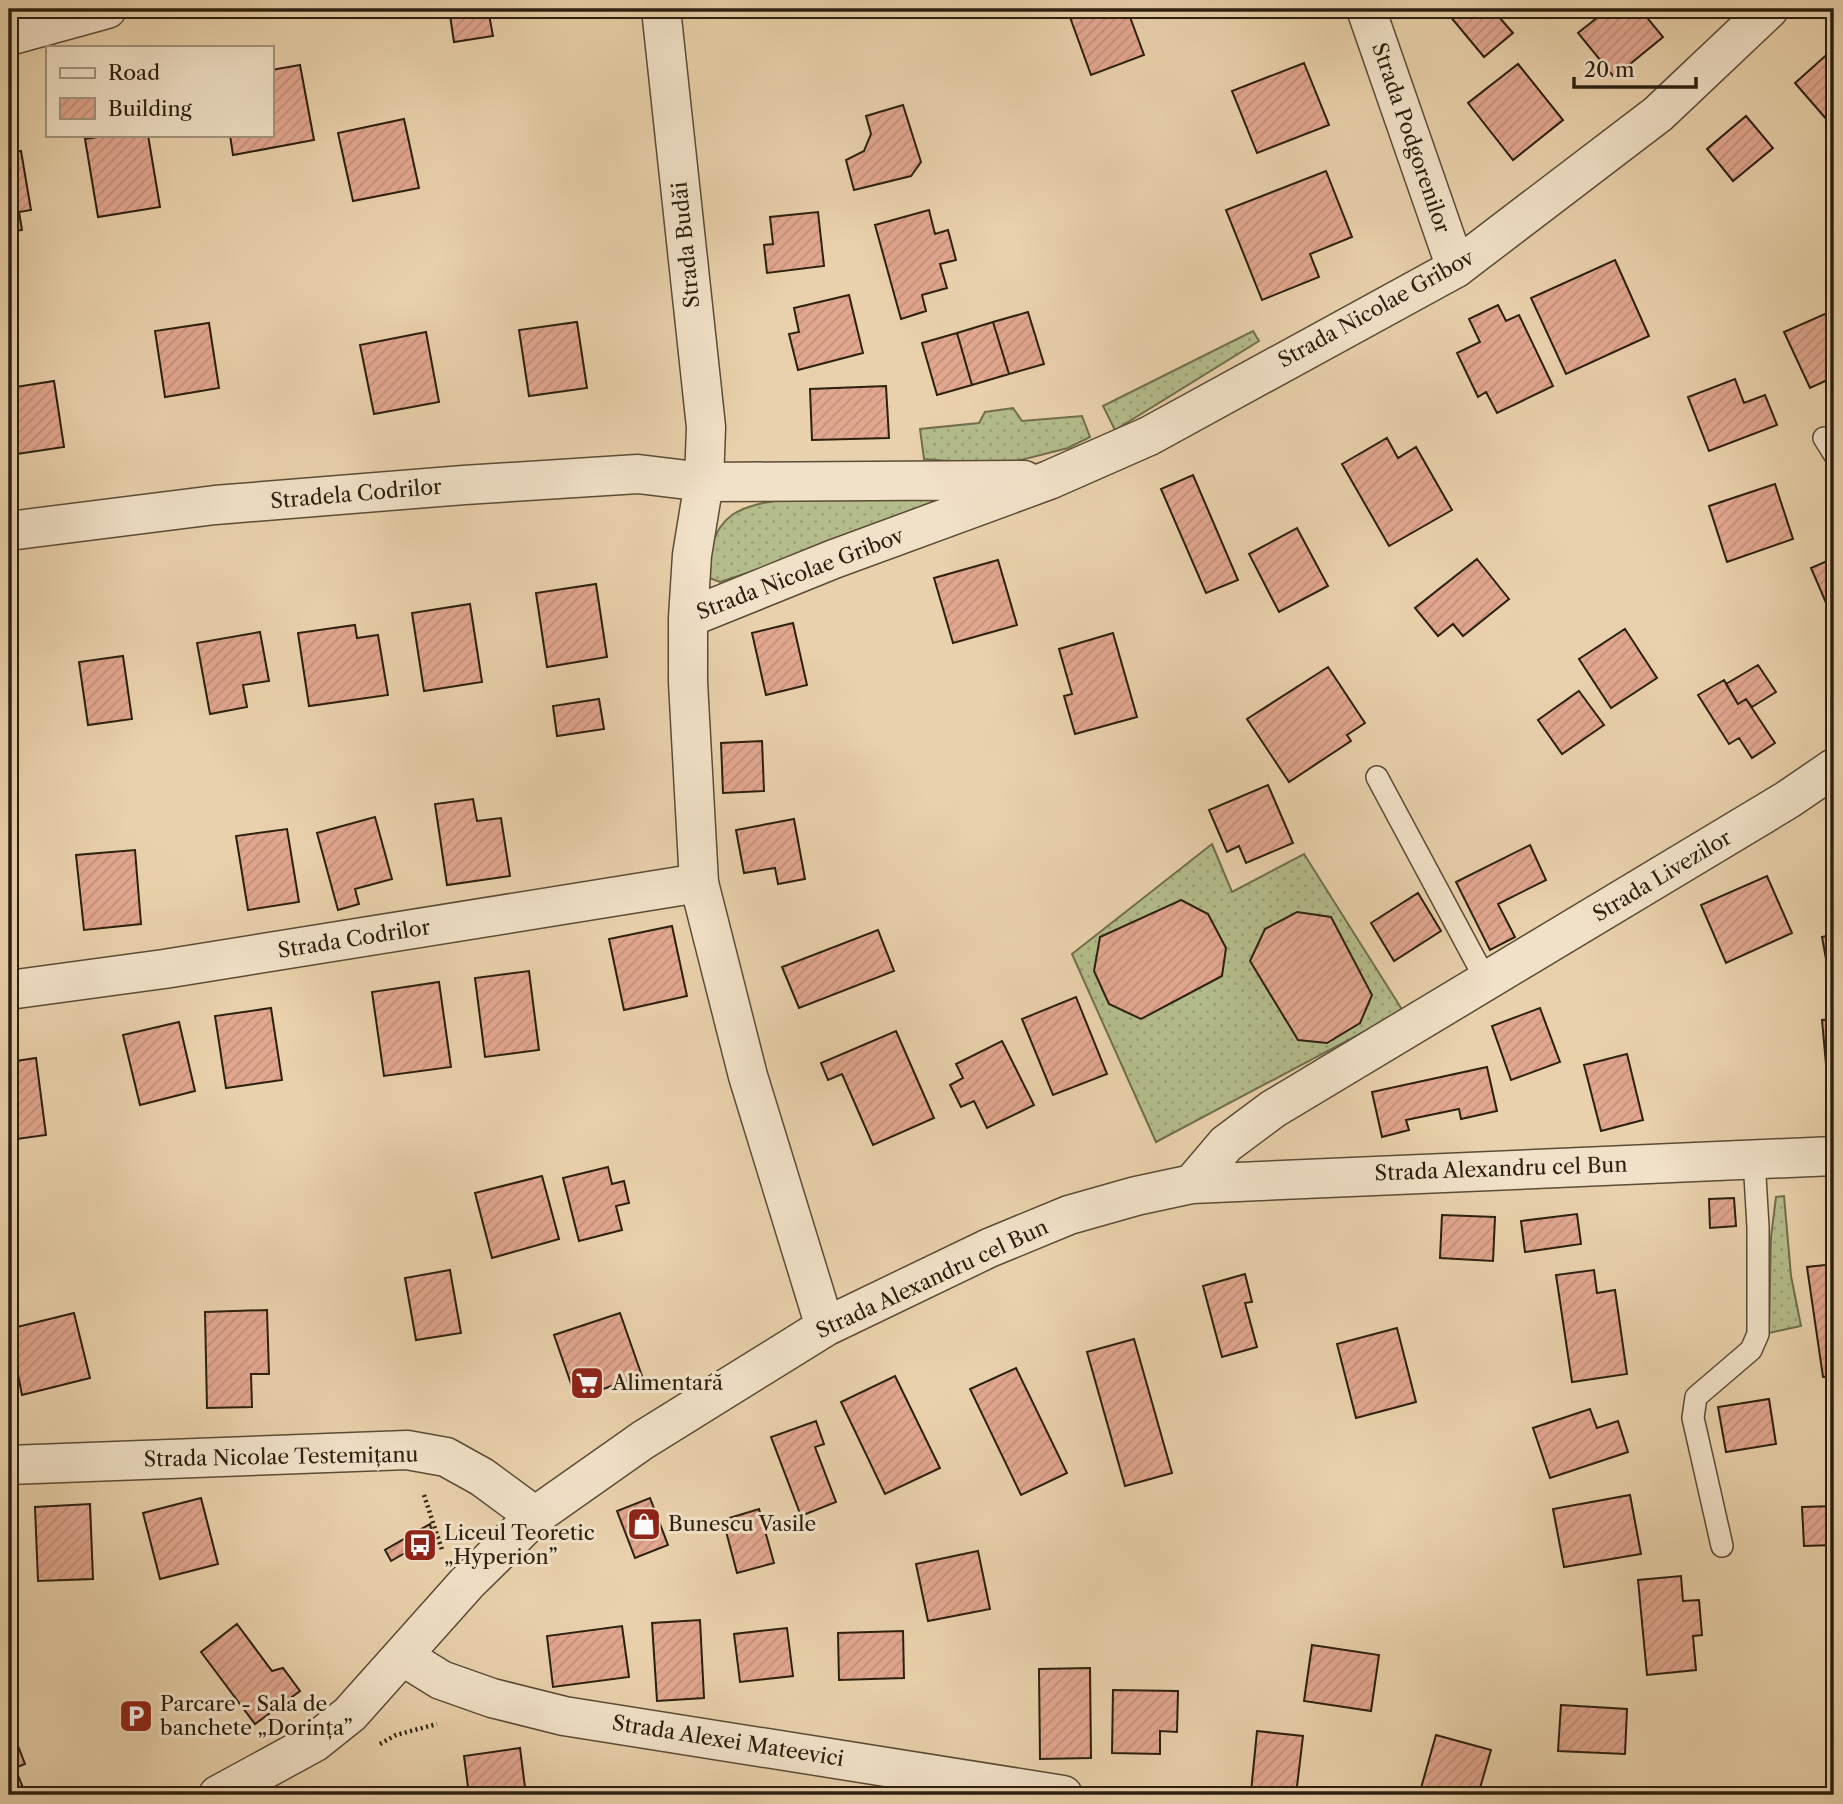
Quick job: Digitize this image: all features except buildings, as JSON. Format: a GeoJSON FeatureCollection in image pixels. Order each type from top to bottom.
{"type":"FeatureCollection","features":[{"type":"Feature","properties":{"kind":"street"},"geometry":{"type":"LineString","coordinates":[[9,36],[107,9]]}},
{"type":"Feature","properties":{"kind":"street","name":"Strada Budăi"},"geometry":{"type":"LineString","coordinates":[[661,9],[706,427],[704,482]]}},
{"type":"Feature","properties":{"kind":"street","name":"Strada Podgorenilor"},"geometry":{"type":"LineString","coordinates":[[1366,9],[1456,268]]}},
{"type":"Feature","properties":{"kind":"street","name":"Strada Nicolae Gribov"},"geometry":{"type":"LineString","coordinates":[[1049,480],[704,482],[692,555],[688,618],[834,559],[1049,480],[1149,436],[1456,268],[1658,114],[1769,9]]}},
{"type":"Feature","properties":{"kind":"street","name":"Stradela Codrilor"},"geometry":{"type":"LineString","coordinates":[[9,531],[215,505],[464,485],[638,474],[704,482]]}},
{"type":"Feature","properties":{"kind":"street"},"geometry":{"type":"LineString","coordinates":[[688,618],[688,682],[699,883],[748,1076],[825,1327]]}},
{"type":"Feature","properties":{"kind":"street","name":"Strada Livezilor"},"geometry":{"type":"LineString","coordinates":[[1192,1184],[1226,1144],[1273,1108],[1487,982],[1787,800],[1834,768]]}},
{"type":"Feature","properties":{"kind":"street","name":"Strada Codrilor"},"geometry":{"type":"LineString","coordinates":[[9,990],[164,970],[699,883]]}},
{"type":"Feature","properties":{"kind":"street","name":"Strada Alexandru cel Bun"},"geometry":{"type":"LineString","coordinates":[[203,1791],[315,1742],[350,1714],[404,1657],[467,1583],[535,1516],[643,1440],[825,1327],[989,1248],[1069,1215],[1192,1184],[1834,1156]]}},
{"type":"Feature","properties":{"kind":"street","name":"Strada Nicolae Testemițanu"},"geometry":{"type":"LineString","coordinates":[[9,1465],[407,1450],[446,1457],[482,1477],[535,1516]]}},
{"type":"Feature","properties":{"kind":"street","name":"Strada Alexei Mateevici"},"geometry":{"type":"LineString","coordinates":[[404,1657],[441,1680],[485,1696],[564,1716],[1008,1790],[1063,1795]]}},
{"type":"Feature","properties":{"kind":"lane"},"geometry":{"type":"LineString","coordinates":[[1377,777],[1487,982]]}},
{"type":"Feature","properties":{"kind":"lane"},"geometry":{"type":"LineString","coordinates":[[1722,1546],[1693,1418],[1696,1397],[1751,1350],[1758,1334],[1758,1227],[1754,1159]]}},
{"type":"Feature","properties":{"kind":"path"},"geometry":{"type":"LineString","coordinates":[[424,1494],[444,1555]]}},
{"type":"Feature","properties":{"kind":"path"},"geometry":{"type":"LineString","coordinates":[[170,1795],[203,1791]]}},
{"type":"Feature","properties":{"kind":"green space"},"geometry":{"type":"Polygon","coordinates":[[[1253,331],[1259,341],[1115,430],[1103,406],[1253,331]]]}},
{"type":"Feature","properties":{"kind":"green space"},"geometry":{"type":"Polygon","coordinates":[[[1013,408],[1022,421],[1082,416],[1090,437],[1068,448],[1001,465],[924,459],[920,429],[979,423],[985,412],[1013,408]]]}},
{"type":"Feature","properties":{"kind":"green space"},"geometry":{"type":"Polygon","coordinates":[[[832,496],[940,497],[939,509],[720,582],[707,577],[710,552],[720,528],[732,515],[750,507],[774,501],[832,496]]]}},
{"type":"Feature","properties":{"kind":"green space"},"geometry":{"type":"Polygon","coordinates":[[[1212,844],[1232,892],[1304,854],[1403,1011],[1156,1142],[1072,954],[1212,844]]]}},
{"type":"Feature","properties":{"kind":"green space"},"geometry":{"type":"Polygon","coordinates":[[[1784,1196],[1791,1276],[1801,1326],[1769,1333],[1771,1237],[1776,1197],[1784,1196]]]}},
{"type":"Feature","properties":{"kind":"place","name":"Alimentară"},"geometry":{"type":"Point","coordinates":[587,1383]}},
{"type":"Feature","properties":{"kind":"place","name":"Bunescu Vasile"},"geometry":{"type":"Point","coordinates":[644,1524]}},
{"type":"Feature","properties":{"kind":"place","name":"Liceul Teoretic „Hyperion”"},"geometry":{"type":"Point","coordinates":[420,1545]}},
{"type":"Feature","properties":{"kind":"place","name":"Parcare - Sala de banchete „Dorința”"},"geometry":{"type":"Point","coordinates":[136,1716]}}]}
